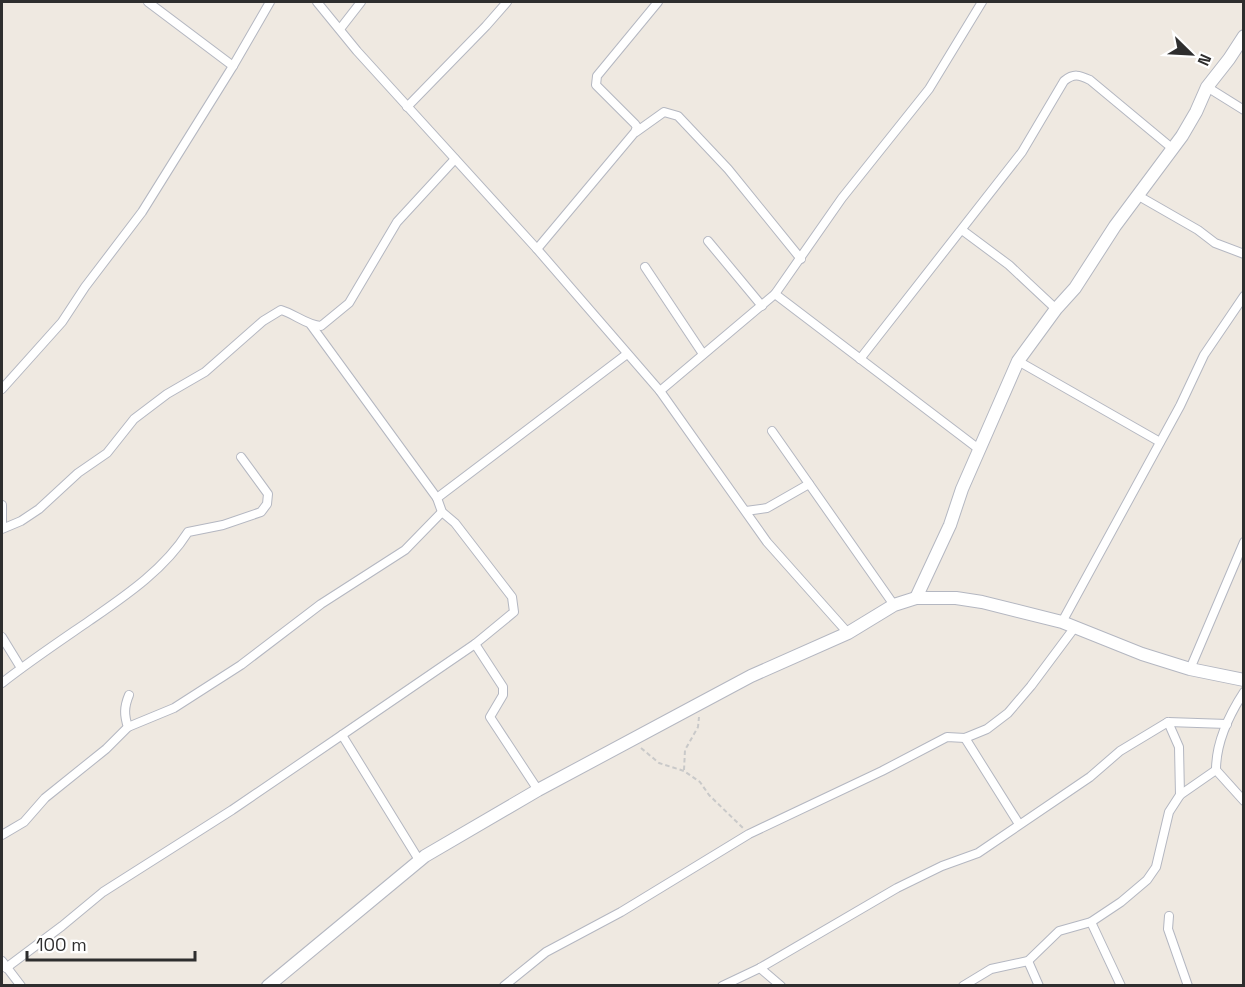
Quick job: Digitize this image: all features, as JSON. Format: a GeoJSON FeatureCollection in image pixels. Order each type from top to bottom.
{"type":"FeatureCollection","features":[{"type":"Feature","properties":{"kind":"street"},"geometry":{"type":"LineString","coordinates":[[148,2],[233,66]]}},
{"type":"Feature","properties":{"kind":"street"},"geometry":{"type":"LineString","coordinates":[[2,389],[62,322],[142,212],[270,2]]}},
{"type":"Feature","properties":{"kind":"street"},"geometry":{"type":"LineString","coordinates":[[317,2],[407,107],[537,249],[660,391],[767,542],[848,633]]}},
{"type":"Feature","properties":{"kind":"street"},"geometry":{"type":"LineString","coordinates":[[340,29],[361,2]]}},
{"type":"Feature","properties":{"kind":"street"},"geometry":{"type":"LineString","coordinates":[[407,107],[507,2]]}},
{"type":"Feature","properties":{"kind":"street"},"geometry":{"type":"LineString","coordinates":[[635,132],[637,127],[596,85],[597,76],[658,2]]}},
{"type":"Feature","properties":{"kind":"street"},"geometry":{"type":"LineString","coordinates":[[660,391],[776,294],[842,198],[929,89],[982,2]]}},
{"type":"Feature","properties":{"kind":"street"},"geometry":{"type":"LineString","coordinates":[[916,598],[950,525],[962,489],[1018,361],[1056,309],[1075,288],[1115,226],[1173,149],[1196,112],[1207,87],[1244,36]]}},
{"type":"Feature","properties":{"kind":"street"},"geometry":{"type":"LineString","coordinates":[[860,359],[1022,152],[1064,81],[1070,76],[1078,75],[1090,80],[1173,149]]}},
{"type":"Feature","properties":{"kind":"street"},"geometry":{"type":"LineString","coordinates":[[1207,87],[1244,110]]}},
{"type":"Feature","properties":{"kind":"street"},"geometry":{"type":"LineString","coordinates":[[537,249],[635,132],[664,112],[678,116],[728,170],[801,259]]}},
{"type":"Feature","properties":{"kind":"street"},"geometry":{"type":"LineString","coordinates":[[311,325],[321,326],[349,303],[397,222],[455,159]]}},
{"type":"Feature","properties":{"kind":"street"},"geometry":{"type":"LineString","coordinates":[[1137,195],[1198,230],[1215,243],[1244,254]]}},
{"type":"Feature","properties":{"kind":"street"},"geometry":{"type":"LineString","coordinates":[[962,230],[1009,265],[1056,309]]}},
{"type":"Feature","properties":{"kind":"street"},"geometry":{"type":"LineString","coordinates":[[708,241],[762,306]]}},
{"type":"Feature","properties":{"kind":"street"},"geometry":{"type":"LineString","coordinates":[[645,267],[703,354]]}},
{"type":"Feature","properties":{"kind":"street"},"geometry":{"type":"LineString","coordinates":[[776,294],[980,450]]}},
{"type":"Feature","properties":{"kind":"street"},"geometry":{"type":"LineString","coordinates":[[1062,622],[1160,442],[1204,355],[1244,296]]}},
{"type":"Feature","properties":{"kind":"street"},"geometry":{"type":"LineString","coordinates":[[2,529],[21,521],[39,509],[78,473],[107,453],[134,419],[166,394],[206,372],[262,321],[281,310],[311,325],[437,498],[442,512],[455,523],[512,597],[514,612],[476,644],[232,810],[104,892],[62,926],[3,964],[21,986]]}},
{"type":"Feature","properties":{"kind":"street"},"geometry":{"type":"LineString","coordinates":[[437,498],[627,354]]}},
{"type":"Feature","properties":{"kind":"street"},"geometry":{"type":"LineString","coordinates":[[1018,361],[1160,442]]}},
{"type":"Feature","properties":{"kind":"street"},"geometry":{"type":"LineString","coordinates":[[772,431],[894,605]]}},
{"type":"Feature","properties":{"kind":"street"},"geometry":{"type":"LineString","coordinates":[[2,683],[155,572],[181,543],[188,531],[223,525],[261,512],[265,508],[268,494],[242,457]]}},
{"type":"Feature","properties":{"kind":"street"},"geometry":{"type":"LineString","coordinates":[[746,511],[767,508],[809,484]]}},
{"type":"Feature","properties":{"kind":"street"},"geometry":{"type":"LineString","coordinates":[[2,505],[2,524]]}},
{"type":"Feature","properties":{"kind":"street"},"geometry":{"type":"LineString","coordinates":[[2,835],[24,822],[45,798],[106,749],[128,727],[174,708],[241,665],[321,604],[405,550],[442,512]]}},
{"type":"Feature","properties":{"kind":"street"},"geometry":{"type":"LineString","coordinates":[[1190,669],[1244,542]]}},
{"type":"Feature","properties":{"kind":"street"},"geometry":{"type":"LineString","coordinates":[[268,986],[419,860],[538,790],[751,676],[848,633],[894,605],[916,598],[956,598],[982,602],[1062,622],[1142,654],[1190,669],[1244,680]]}},
{"type":"Feature","properties":{"kind":"street"},"geometry":{"type":"LineString","coordinates":[[504,986],[546,952],[621,912],[749,834],[882,771],[946,737],[965,738],[987,729],[1008,713],[1075,627]]}},
{"type":"Feature","properties":{"kind":"street"},"geometry":{"type":"LineString","coordinates":[[2,637],[21,668]]}},
{"type":"Feature","properties":{"kind":"street"},"geometry":{"type":"LineString","coordinates":[[476,644],[502,687],[503,695],[490,717],[538,790]]}},
{"type":"Feature","properties":{"kind":"street"},"geometry":{"type":"LineString","coordinates":[[1244,692],[1234,708],[1216,753],[1216,770],[1244,801]]}},
{"type":"Feature","properties":{"kind":"street"},"geometry":{"type":"LineString","coordinates":[[128,727],[124,716],[129,695]]}},
{"type":"Feature","properties":{"kind":"street"},"geometry":{"type":"LineString","coordinates":[[722,986],[760,968],[897,888],[942,866],[978,853],[1090,777],[1120,751],[1168,722],[1227,724]]}},
{"type":"Feature","properties":{"kind":"street"},"geometry":{"type":"LineString","coordinates":[[1168,722],[1179,747],[1180,795]]}},
{"type":"Feature","properties":{"kind":"street"},"geometry":{"type":"LineString","coordinates":[[342,735],[419,860]]}},
{"type":"Feature","properties":{"kind":"street"},"geometry":{"type":"LineString","coordinates":[[965,738],[1019,824]]}},
{"type":"Feature","properties":{"kind":"street"},"geometry":{"type":"LineString","coordinates":[[963,986],[991,969],[1028,961],[1059,931],[1091,922],[1121,902],[1147,880],[1155,867],[1169,812],[1180,795],[1216,770]]}},
{"type":"Feature","properties":{"kind":"street"},"geometry":{"type":"LineString","coordinates":[[1169,916],[1168,929],[1188,986]]}},
{"type":"Feature","properties":{"kind":"street"},"geometry":{"type":"LineString","coordinates":[[1091,922],[1119,985]]}},
{"type":"Feature","properties":{"kind":"street"},"geometry":{"type":"LineString","coordinates":[[1028,961],[1039,986]]}},
{"type":"Feature","properties":{"kind":"street"},"geometry":{"type":"LineString","coordinates":[[760,968],[781,986]]}},
{"type":"Feature","properties":{"kind":"path"},"geometry":{"type":"LineString","coordinates":[[684,771],[685,750],[698,728],[700,718],[693,707]]}},
{"type":"Feature","properties":{"kind":"path"},"geometry":{"type":"LineString","coordinates":[[634,739],[645,753],[659,764],[684,771],[700,782],[749,834]]}}]}
